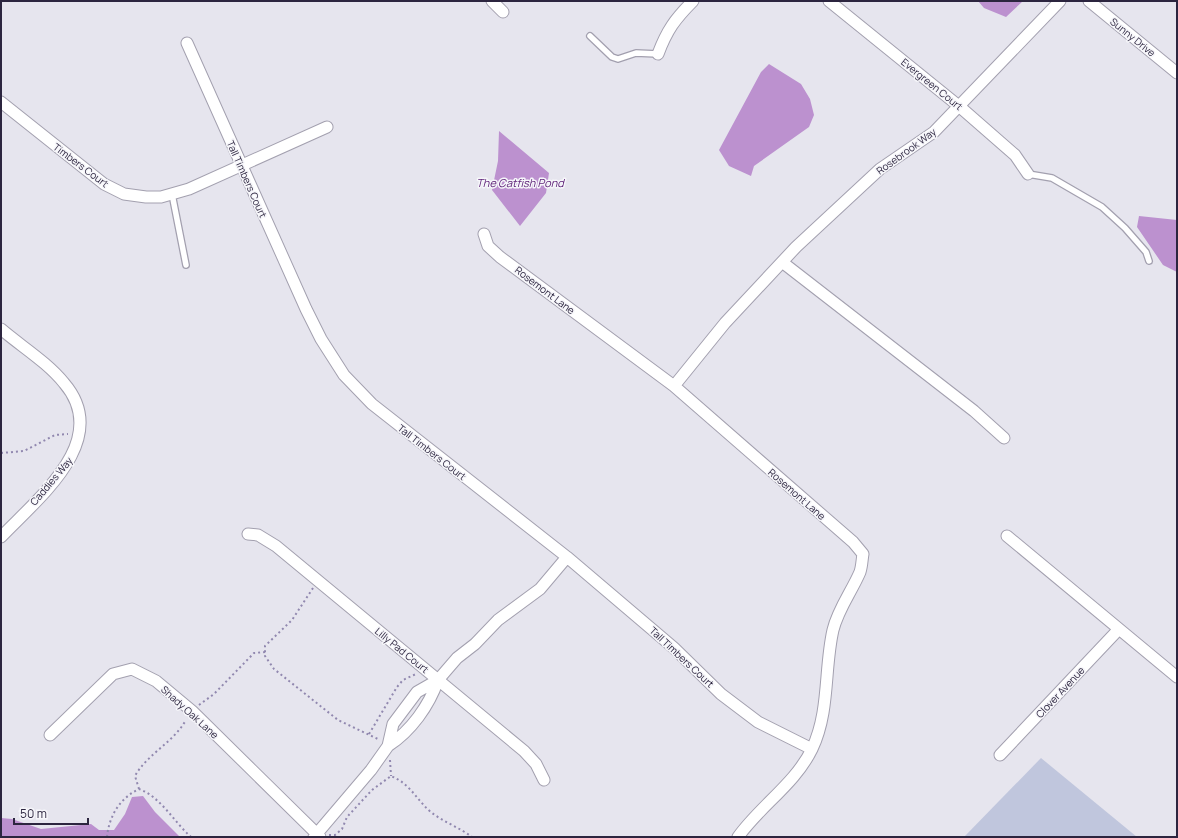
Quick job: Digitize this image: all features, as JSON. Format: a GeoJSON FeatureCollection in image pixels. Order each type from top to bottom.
{"type":"FeatureCollection","features":[{"type":"Feature","properties":{"kind":"street"},"geometry":{"type":"LineString","coordinates":[[492,1],[503,12]]}},
{"type":"Feature","properties":{"kind":"street"},"geometry":{"type":"LineString","coordinates":[[658,54],[666,32],[675,19],[693,1]]}},
{"type":"Feature","properties":{"kind":"street","name":"Evergreen Court"},"geometry":{"type":"LineString","coordinates":[[829,1],[960,107],[1015,155],[1028,174]]}},
{"type":"Feature","properties":{"kind":"street","name":"Rosebrook Way"},"geometry":{"type":"LineString","coordinates":[[674,386],[725,323],[782,262],[826,218],[880,169],[934,132],[960,107],[1060,1]]}},
{"type":"Feature","properties":{"kind":"street","name":"Sunny Drive"},"geometry":{"type":"LineString","coordinates":[[1089,1],[1177,73]]}},
{"type":"Feature","properties":{"kind":"street","name":"Tall Timbers Court"},"geometry":{"type":"LineString","coordinates":[[188,43],[241,166],[306,309],[321,339],[344,375],[372,404],[400,428],[566,557],[674,648],[727,698],[758,722],[812,749]]}},
{"type":"Feature","properties":{"kind":"street","name":"Timbers Court"},"geometry":{"type":"LineString","coordinates":[[1,102],[104,184],[117,191],[146,197],[172,194],[190,189],[327,126]]}},
{"type":"Feature","properties":{"kind":"street","name":"Rosemont Lane"},"geometry":{"type":"LineString","coordinates":[[484,234],[488,246],[500,257],[674,386],[853,542],[863,554],[860,571],[834,628],[827,664],[823,721],[812,749],[789,782],[747,825],[738,837]]}},
{"type":"Feature","properties":{"kind":"street"},"geometry":{"type":"LineString","coordinates":[[782,262],[974,411],[1004,438]]}},
{"type":"Feature","properties":{"kind":"street","name":"Caddies Way"},"geometry":{"type":"LineString","coordinates":[[1,330],[44,363],[66,384],[79,410],[81,424],[77,446],[66,465],[1,537]]}},
{"type":"Feature","properties":{"kind":"street","name":"Lilly Pad Court"},"geometry":{"type":"LineString","coordinates":[[248,534],[258,535],[276,546],[524,751],[536,764],[544,780]]}},
{"type":"Feature","properties":{"kind":"street"},"geometry":{"type":"LineString","coordinates":[[1007,536],[1177,677]]}},
{"type":"Feature","properties":{"kind":"street"},"geometry":{"type":"LineString","coordinates":[[317,836],[372,770],[388,746],[393,724],[417,692],[438,680],[457,658],[475,644],[498,620],[540,589],[566,557]]}},
{"type":"Feature","properties":{"kind":"street","name":"Clover Avenue"},"geometry":{"type":"LineString","coordinates":[[1000,755],[1119,629]]}},
{"type":"Feature","properties":{"kind":"street","name":"Shady Oak Lane"},"geometry":{"type":"LineString","coordinates":[[50,735],[112,674],[132,670],[156,681],[192,710],[317,836]]}},
{"type":"Feature","properties":{"kind":"street"},"geometry":{"type":"LineString","coordinates":[[388,746],[402,737],[432,698],[438,680]]}},
{"type":"Feature","properties":{"kind":"lane"},"geometry":{"type":"LineString","coordinates":[[590,36],[612,57],[618,59],[636,53],[658,54]]}},
{"type":"Feature","properties":{"kind":"lane"},"geometry":{"type":"LineString","coordinates":[[1028,174],[1052,178],[1102,207],[1125,228],[1146,252],[1149,261]]}},
{"type":"Feature","properties":{"kind":"lane"},"geometry":{"type":"LineString","coordinates":[[172,194],[186,264]]}},
{"type":"Feature","properties":{"kind":"path"},"geometry":{"type":"LineString","coordinates":[[1,453],[24,451],[56,435],[69,434],[81,424]]}},
{"type":"Feature","properties":{"kind":"path"},"geometry":{"type":"LineString","coordinates":[[317,580],[292,620],[265,646],[265,656],[274,669],[301,689],[324,710],[338,720],[369,734],[388,746]]}},
{"type":"Feature","properties":{"kind":"path"},"geometry":{"type":"LineString","coordinates":[[369,734],[397,687],[403,680],[417,673]]}},
{"type":"Feature","properties":{"kind":"path"},"geometry":{"type":"LineString","coordinates":[[317,836],[335,835],[342,828],[347,817],[372,790],[378,784],[391,776],[401,780],[409,787],[431,812],[472,837]]}},
{"type":"Feature","properties":{"kind":"path"},"geometry":{"type":"LineString","coordinates":[[107,837],[108,825],[118,808],[129,793],[139,789],[148,792],[191,837]]}},
{"type":"Feature","properties":{"kind":"shaded area"},"geometry":{"type":"Polygon","coordinates":[[[1041,758],[1137,837],[964,837],[1041,758]]]}},
{"type":"Feature","properties":{"kind":"water"},"geometry":{"type":"Polygon","coordinates":[[[978,1],[1023,1],[1006,17],[984,8],[978,1]]]}},
{"type":"Feature","properties":{"kind":"water"},"geometry":{"type":"Polygon","coordinates":[[[769,64],[801,84],[810,99],[814,115],[809,127],[754,166],[751,176],[729,166],[719,150],[761,72],[769,64]]]}},
{"type":"Feature","properties":{"kind":"water","name":"The Catfish Pond"},"geometry":{"type":"Polygon","coordinates":[[[499,131],[549,173],[546,193],[520,226],[492,190],[498,161],[499,131]]]}},
{"type":"Feature","properties":{"kind":"water"},"geometry":{"type":"Polygon","coordinates":[[[1139,216],[1177,220],[1177,272],[1163,265],[1137,227],[1139,216]]]}},
{"type":"Feature","properties":{"kind":"water"},"geometry":{"type":"Polygon","coordinates":[[[143,796],[155,812],[180,837],[1,837],[1,818],[12,819],[41,829],[91,824],[99,830],[114,830],[125,814],[132,797],[143,796]]]}}]}
